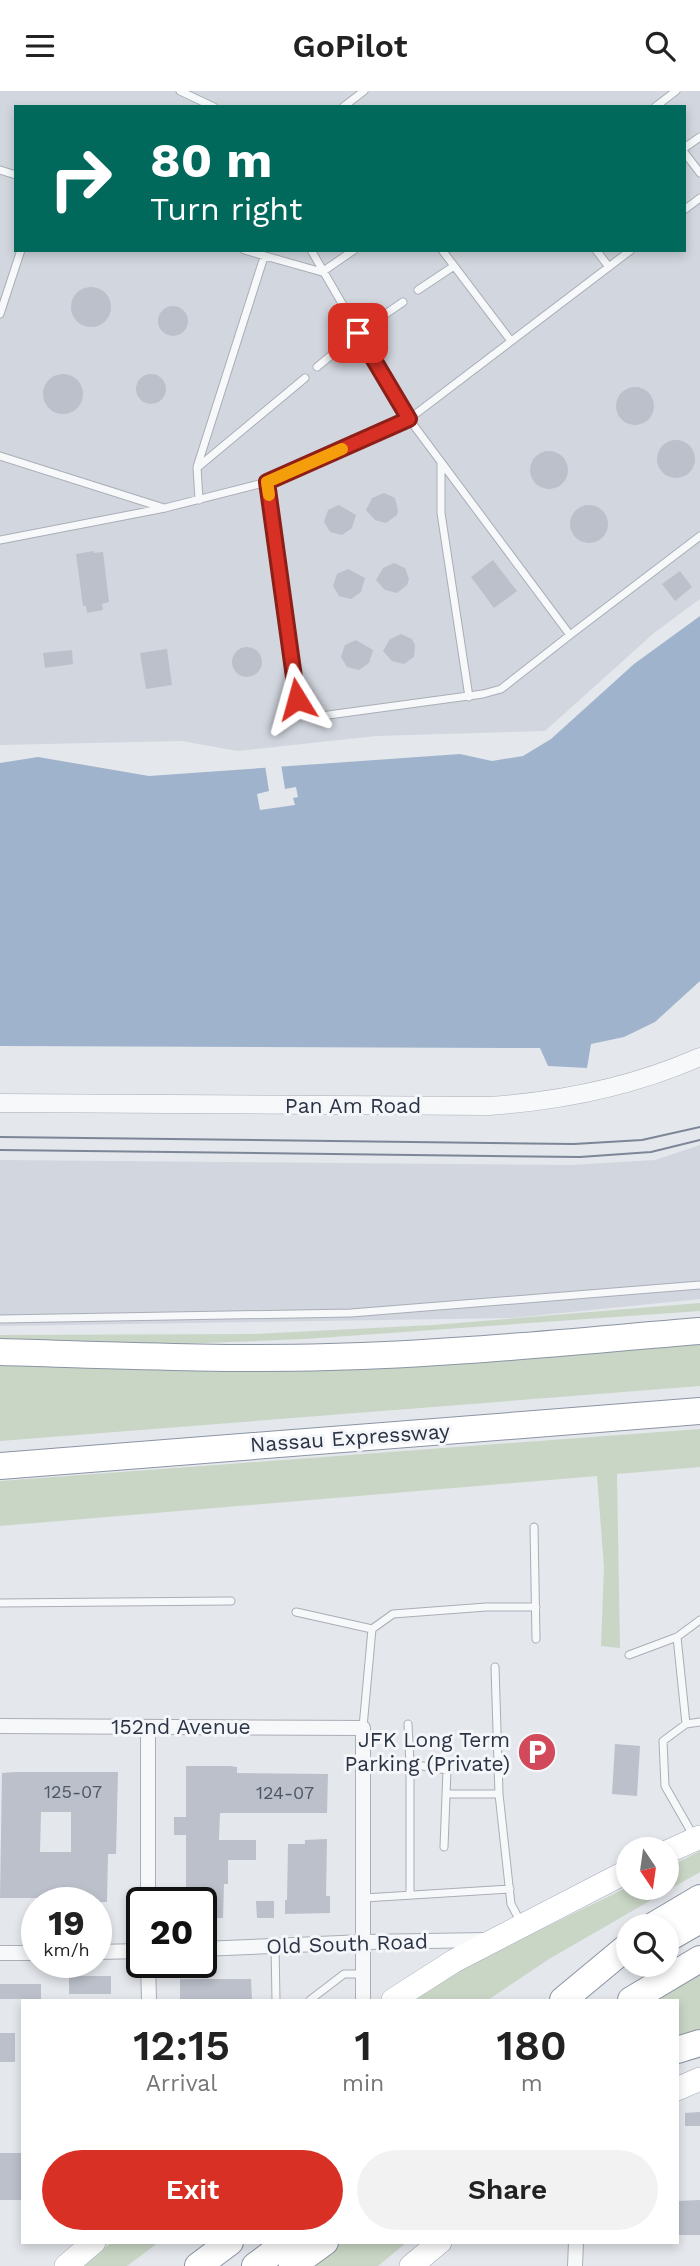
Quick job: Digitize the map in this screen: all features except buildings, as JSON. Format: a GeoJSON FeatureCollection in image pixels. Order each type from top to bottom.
{"type":"FeatureCollection","features":[{"type":"Feature","properties":{"kind":"highway"},"geometry":{"type":"LineString","coordinates":[[0,1352],[328,1357],[394,1355],[700,1331]]}},
{"type":"Feature","properties":{"kind":"highway","name":"Nassau Expressway"},"geometry":{"type":"LineString","coordinates":[[0,1466],[700,1411]]}},
{"type":"Feature","properties":{"kind":"highway"},"geometry":{"type":"LineString","coordinates":[[673,1914],[700,1898]]}},
{"type":"Feature","properties":{"kind":"highway"},"geometry":{"type":"LineString","coordinates":[[679,1932],[700,1920]]}},
{"type":"Feature","properties":{"kind":"highway"},"geometry":{"type":"LineString","coordinates":[[566,1999],[616,1956]]}},
{"type":"Feature","properties":{"kind":"highway"},"geometry":{"type":"LineString","coordinates":[[633,1999],[700,1959]]}},
{"type":"Feature","properties":{"kind":"highway"},"geometry":{"type":"LineString","coordinates":[[567,1999],[616,1969]]}},
{"type":"Feature","properties":{"kind":"highway"},"geometry":{"type":"LineString","coordinates":[[679,2049],[700,2043]]}},
{"type":"Feature","properties":{"kind":"highway"},"geometry":{"type":"LineString","coordinates":[[198,2266],[227,2244]]}},
{"type":"Feature","properties":{"kind":"highway"},"geometry":{"type":"LineString","coordinates":[[255,2266],[284,2244]]}},
{"type":"Feature","properties":{"kind":"highway"},"geometry":{"type":"LineString","coordinates":[[292,2266],[322,2244]]}},
{"type":"Feature","properties":{"kind":"main road"},"geometry":{"type":"LineString","coordinates":[[679,1847],[698,1838]]}},
{"type":"Feature","properties":{"kind":"main road"},"geometry":{"type":"LineString","coordinates":[[395,1999],[454,1961],[616,1877]]}},
{"type":"Feature","properties":{"kind":"main road"},"geometry":{"type":"LineString","coordinates":[[679,2088],[700,2079]]}},
{"type":"Feature","properties":{"kind":"main road"},"geometry":{"type":"LineString","coordinates":[[66,2266],[92,2244]]}},
{"type":"Feature","properties":{"kind":"main road"},"geometry":{"type":"LineString","coordinates":[[411,2266],[438,2244]]}},
{"type":"Feature","properties":{"kind":"street","name":"Pan Am Road"},"geometry":{"type":"LineString","coordinates":[[0,1103],[489,1106],[593,1093],[700,1058]]}},
{"type":"Feature","properties":{"kind":"street","name":"152nd Avenue"},"geometry":{"type":"LineString","coordinates":[[0,1726],[363,1728]]}},
{"type":"Feature","properties":{"kind":"street"},"geometry":{"type":"LineString","coordinates":[[148,1727],[148,1887]]}},
{"type":"Feature","properties":{"kind":"street"},"geometry":{"type":"LineString","coordinates":[[363,1728],[363,1999]]}},
{"type":"Feature","properties":{"kind":"street","name":"Old South Road"},"geometry":{"type":"LineString","coordinates":[[217,1948],[494,1940]]}},
{"type":"Feature","properties":{"kind":"street"},"geometry":{"type":"LineString","coordinates":[[0,1953],[21,1953]]}},
{"type":"Feature","properties":{"kind":"street"},"geometry":{"type":"LineString","coordinates":[[148,1978],[149,1999]]}},
{"type":"Feature","properties":{"kind":"street"},"geometry":{"type":"LineString","coordinates":[[575,2266],[576,2244]]}},
{"type":"Feature","properties":{"kind":"lane"},"geometry":{"type":"LineString","coordinates":[[183,91],[211,105]]}},
{"type":"Feature","properties":{"kind":"lane"},"geometry":{"type":"LineString","coordinates":[[346,105],[364,91]]}},
{"type":"Feature","properties":{"kind":"lane"},"geometry":{"type":"LineString","coordinates":[[658,105],[676,91]]}},
{"type":"Feature","properties":{"kind":"lane"},"geometry":{"type":"LineString","coordinates":[[686,148],[700,137]]}},
{"type":"Feature","properties":{"kind":"lane"},"geometry":{"type":"LineString","coordinates":[[686,153],[700,173]]}},
{"type":"Feature","properties":{"kind":"lane"},"geometry":{"type":"LineString","coordinates":[[0,314],[19,252]]}},
{"type":"Feature","properties":{"kind":"lane"},"geometry":{"type":"LineString","coordinates":[[250,252],[322,272],[351,252]]}},
{"type":"Feature","properties":{"kind":"lane"},"geometry":{"type":"LineString","coordinates":[[312,252],[409,419],[570,635]]}},
{"type":"Feature","properties":{"kind":"lane"},"geometry":{"type":"LineString","coordinates":[[444,252],[511,341]]}},
{"type":"Feature","properties":{"kind":"lane"},"geometry":{"type":"LineString","coordinates":[[598,252],[609,267]]}},
{"type":"Feature","properties":{"kind":"lane"},"geometry":{"type":"LineString","coordinates":[[0,540],[165,508],[267,482],[409,419],[628,252]]}},
{"type":"Feature","properties":{"kind":"lane"},"geometry":{"type":"LineString","coordinates":[[200,500],[197,467],[264,257]]}},
{"type":"Feature","properties":{"kind":"lane"},"geometry":{"type":"LineString","coordinates":[[418,291],[454,266]]}},
{"type":"Feature","properties":{"kind":"lane"},"geometry":{"type":"LineString","coordinates":[[317,367],[358,333],[403,302]]}},
{"type":"Feature","properties":{"kind":"lane"},"geometry":{"type":"LineString","coordinates":[[197,467],[305,378]]}},
{"type":"Feature","properties":{"kind":"lane"},"geometry":{"type":"LineString","coordinates":[[0,456],[165,508]]}},
{"type":"Feature","properties":{"kind":"lane"},"geometry":{"type":"LineString","coordinates":[[441,463],[441,513],[468,697]]}},
{"type":"Feature","properties":{"kind":"lane"},"geometry":{"type":"LineString","coordinates":[[267,482],[297,699],[306,711],[321,716],[468,697],[501,689],[700,536]]}},
{"type":"Feature","properties":{"kind":"lane"},"geometry":{"type":"LineString","coordinates":[[0,1319],[351,1313],[700,1285]]}},
{"type":"Feature","properties":{"kind":"lane"},"geometry":{"type":"LineString","coordinates":[[534,1527],[536,1639]]}},
{"type":"Feature","properties":{"kind":"lane"},"geometry":{"type":"LineString","coordinates":[[0,1603],[231,1601]]}},
{"type":"Feature","properties":{"kind":"lane"},"geometry":{"type":"LineString","coordinates":[[296,1612],[372,1629],[393,1614],[486,1607],[536,1607]]}},
{"type":"Feature","properties":{"kind":"lane"},"geometry":{"type":"LineString","coordinates":[[629,1655],[677,1636],[700,1619]]}},
{"type":"Feature","properties":{"kind":"lane"},"geometry":{"type":"LineString","coordinates":[[363,1728],[372,1629]]}},
{"type":"Feature","properties":{"kind":"lane"},"geometry":{"type":"LineString","coordinates":[[677,1636],[687,1724]]}},
{"type":"Feature","properties":{"kind":"lane"},"geometry":{"type":"LineString","coordinates":[[495,1667],[499,1794],[511,1904],[522,1925]]}},
{"type":"Feature","properties":{"kind":"lane"},"geometry":{"type":"LineString","coordinates":[[698,1838],[665,1786],[663,1741],[687,1724],[700,1722]]}},
{"type":"Feature","properties":{"kind":"lane"},"geometry":{"type":"LineString","coordinates":[[408,1724],[410,1895]]}},
{"type":"Feature","properties":{"kind":"lane"},"geometry":{"type":"LineString","coordinates":[[410,1764],[447,1770],[444,1847]]}},
{"type":"Feature","properties":{"kind":"lane"},"geometry":{"type":"LineString","coordinates":[[446,1794],[499,1794]]}},
{"type":"Feature","properties":{"kind":"lane"},"geometry":{"type":"LineString","coordinates":[[364,1898],[510,1889]]}},
{"type":"Feature","properties":{"kind":"lane"},"geometry":{"type":"LineString","coordinates":[[275,1946],[276,1999]]}},
{"type":"Feature","properties":{"kind":"lane"},"geometry":{"type":"LineString","coordinates":[[311,1999],[344,1974],[363,1974]]}},
{"type":"Feature","properties":{"kind":"shaded area"},"geometry":{"type":"Polygon","coordinates":[[[0,91],[700,91],[700,599],[654,633],[545,731],[376,736],[237,751],[182,741],[0,745],[0,91]]]}},
{"type":"Feature","properties":{"kind":"shaded area"},"geometry":{"type":"Polygon","coordinates":[[[700,1145],[700,1299],[512,1318],[0,1326],[0,1160],[571,1165],[655,1160],[700,1145]]]}},
{"type":"Feature","properties":{"kind":"green space"},"geometry":{"type":"Polygon","coordinates":[[[700,1303],[700,1311],[305,1339],[181,1344],[0,1342],[0,1335],[255,1334],[433,1325],[700,1303]]]}},
{"type":"Feature","properties":{"kind":"green space"},"geometry":{"type":"Polygon","coordinates":[[[700,1340],[700,1386],[0,1441],[0,1358],[700,1340]]]}},
{"type":"Feature","properties":{"kind":"green space"},"geometry":{"type":"Polygon","coordinates":[[[700,1429],[700,1467],[617,1474],[620,1648],[601,1646],[604,1567],[597,1476],[0,1526],[0,1481],[700,1429]]]}},
{"type":"Feature","properties":{"kind":"green space"},"geometry":{"type":"Polygon","coordinates":[[[700,1851],[700,1872],[679,1884],[679,1862],[700,1851]]]}},
{"type":"Feature","properties":{"kind":"green space"},"geometry":{"type":"Polygon","coordinates":[[[616,1893],[616,1901],[650,1901],[627,1914],[616,1914],[616,1920],[549,1959],[489,1999],[415,1999],[458,1970],[616,1893]]]}},
{"type":"Feature","properties":{"kind":"green space"},"geometry":{"type":"Polygon","coordinates":[[[700,1975],[700,2029],[679,2037],[679,1999],[657,1999],[700,1975]]]}},
{"type":"Feature","properties":{"kind":"green space"},"geometry":{"type":"Polygon","coordinates":[[[110,2244],[156,2244],[127,2266],[83,2266],[110,2244]]]}},
{"type":"Feature","properties":{"kind":"green space"},"geometry":{"type":"Polygon","coordinates":[[[339,2244],[405,2244],[378,2266],[306,2266],[339,2244]]]}},
{"type":"Feature","properties":{"kind":"water"},"geometry":{"type":"Polygon","coordinates":[[[700,616],[700,981],[655,1022],[624,1037],[591,1044],[587,1068],[548,1066],[540,1048],[0,1046],[0,763],[38,757],[149,776],[460,754],[492,761],[523,756],[551,739],[634,664],[700,616]]]}},
{"type":"Feature","properties":{"kind":"pier"},"geometry":{"type":"Polygon","coordinates":[[[281,764],[285,789],[296,787],[298,797],[293,798],[295,805],[260,810],[257,794],[269,791],[265,765],[281,764]]]}},
{"type":"Feature","properties":{"kind":"tram line"},"geometry":{"type":"LineString","coordinates":[[0,1137],[574,1144],[642,1140],[700,1127]]}},
{"type":"Feature","properties":{"kind":"tram line"},"geometry":{"type":"LineString","coordinates":[[0,1150],[580,1157],[651,1152],[700,1140]]}},
{"type":"Feature","properties":{"kind":"slow traffic"},"geometry":{"type":"LineString","coordinates":[[269,495],[267,482],[342,449]]}},
{"type":"Feature","properties":{"kind":"place","name":"JFK Long Term Parking (Private)"},"geometry":{"type":"Point","coordinates":[537,1752]}},
{"type":"Feature","properties":{"kind":"route"},"geometry":{"type":"LineString","coordinates":[[297,699],[267,482],[409,419],[358,333]]}}]}
